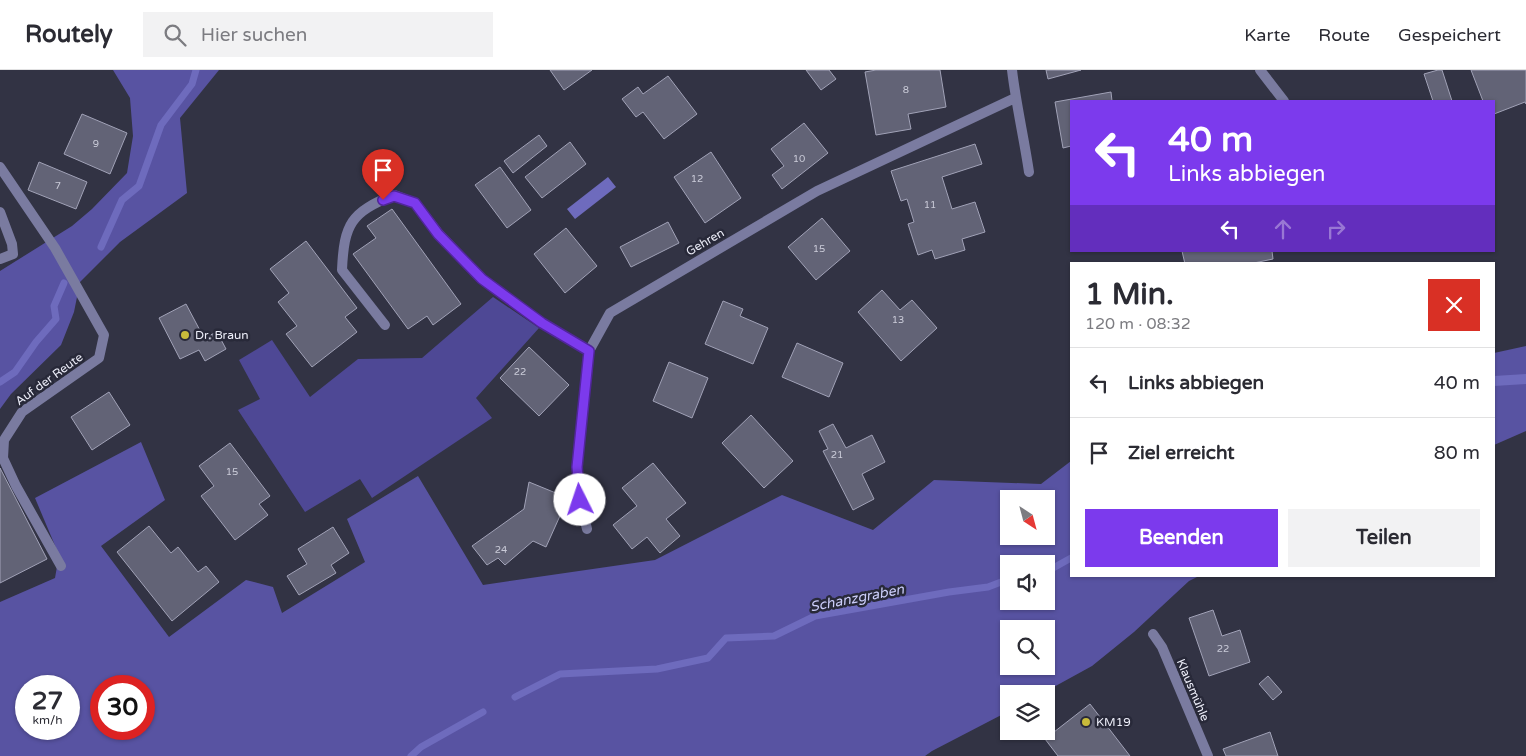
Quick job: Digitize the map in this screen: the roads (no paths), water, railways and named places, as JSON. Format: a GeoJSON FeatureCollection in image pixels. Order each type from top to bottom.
{"type":"FeatureCollection","features":[{"type":"Feature","properties":{"kind":"street"},"geometry":{"type":"LineString","coordinates":[[1012,70],[1015,98],[1029,172]]}},
{"type":"Feature","properties":{"kind":"street"},"geometry":{"type":"LineString","coordinates":[[1260,70],[1283,100]]}},
{"type":"Feature","properties":{"kind":"street","name":"Gehren"},"geometry":{"type":"LineString","coordinates":[[587,529],[580,500],[577,467],[589,351],[610,313],[817,191],[1015,98]]}},
{"type":"Feature","properties":{"kind":"street","name":"Auf der Reute"},"geometry":{"type":"LineString","coordinates":[[0,167],[55,248],[104,335],[99,358],[22,412],[4,440],[3,458],[16,486],[61,566]]}},
{"type":"Feature","properties":{"kind":"street"},"geometry":{"type":"LineString","coordinates":[[385,325],[342,270],[343,243],[354,218],[372,204],[394,196],[415,203],[438,234],[482,279],[542,323],[589,351]]}},
{"type":"Feature","properties":{"kind":"street"},"geometry":{"type":"LineString","coordinates":[[0,212],[12,244],[13,254],[0,259]]}},
{"type":"Feature","properties":{"kind":"street","name":"Klausmühle"},"geometry":{"type":"LineString","coordinates":[[1154,634],[1162,647],[1208,756]]}},
{"type":"Feature","properties":{"kind":"waterway"},"geometry":{"type":"LineString","coordinates":[[101,247],[122,200],[139,186],[161,125],[192,84],[196,70]]}},
{"type":"Feature","properties":{"kind":"waterway"},"geometry":{"type":"LineString","coordinates":[[0,382],[15,372],[36,342],[56,319],[54,306],[64,283]]}},
{"type":"Feature","properties":{"kind":"waterway","name":"Schanzgraben"},"geometry":{"type":"LineString","coordinates":[[1055,567],[1070,559]]}},
{"type":"Feature","properties":{"kind":"waterway","name":"Schanzgraben"},"geometry":{"type":"LineString","coordinates":[[515,697],[560,674],[657,669],[708,658],[726,638],[774,636],[815,616],[949,592],[988,587],[1000,582]]}},
{"type":"Feature","properties":{"kind":"waterway","name":"Schanzgraben"},"geometry":{"type":"LineString","coordinates":[[411,756],[421,747],[483,712]]}},
{"type":"Feature","properties":{"kind":"place","name":"Dr. Braun"},"geometry":{"type":"Point","coordinates":[185,335]}},
{"type":"Feature","properties":{"kind":"place","name":"KM19"},"geometry":{"type":"Point","coordinates":[1086,722]}}]}
